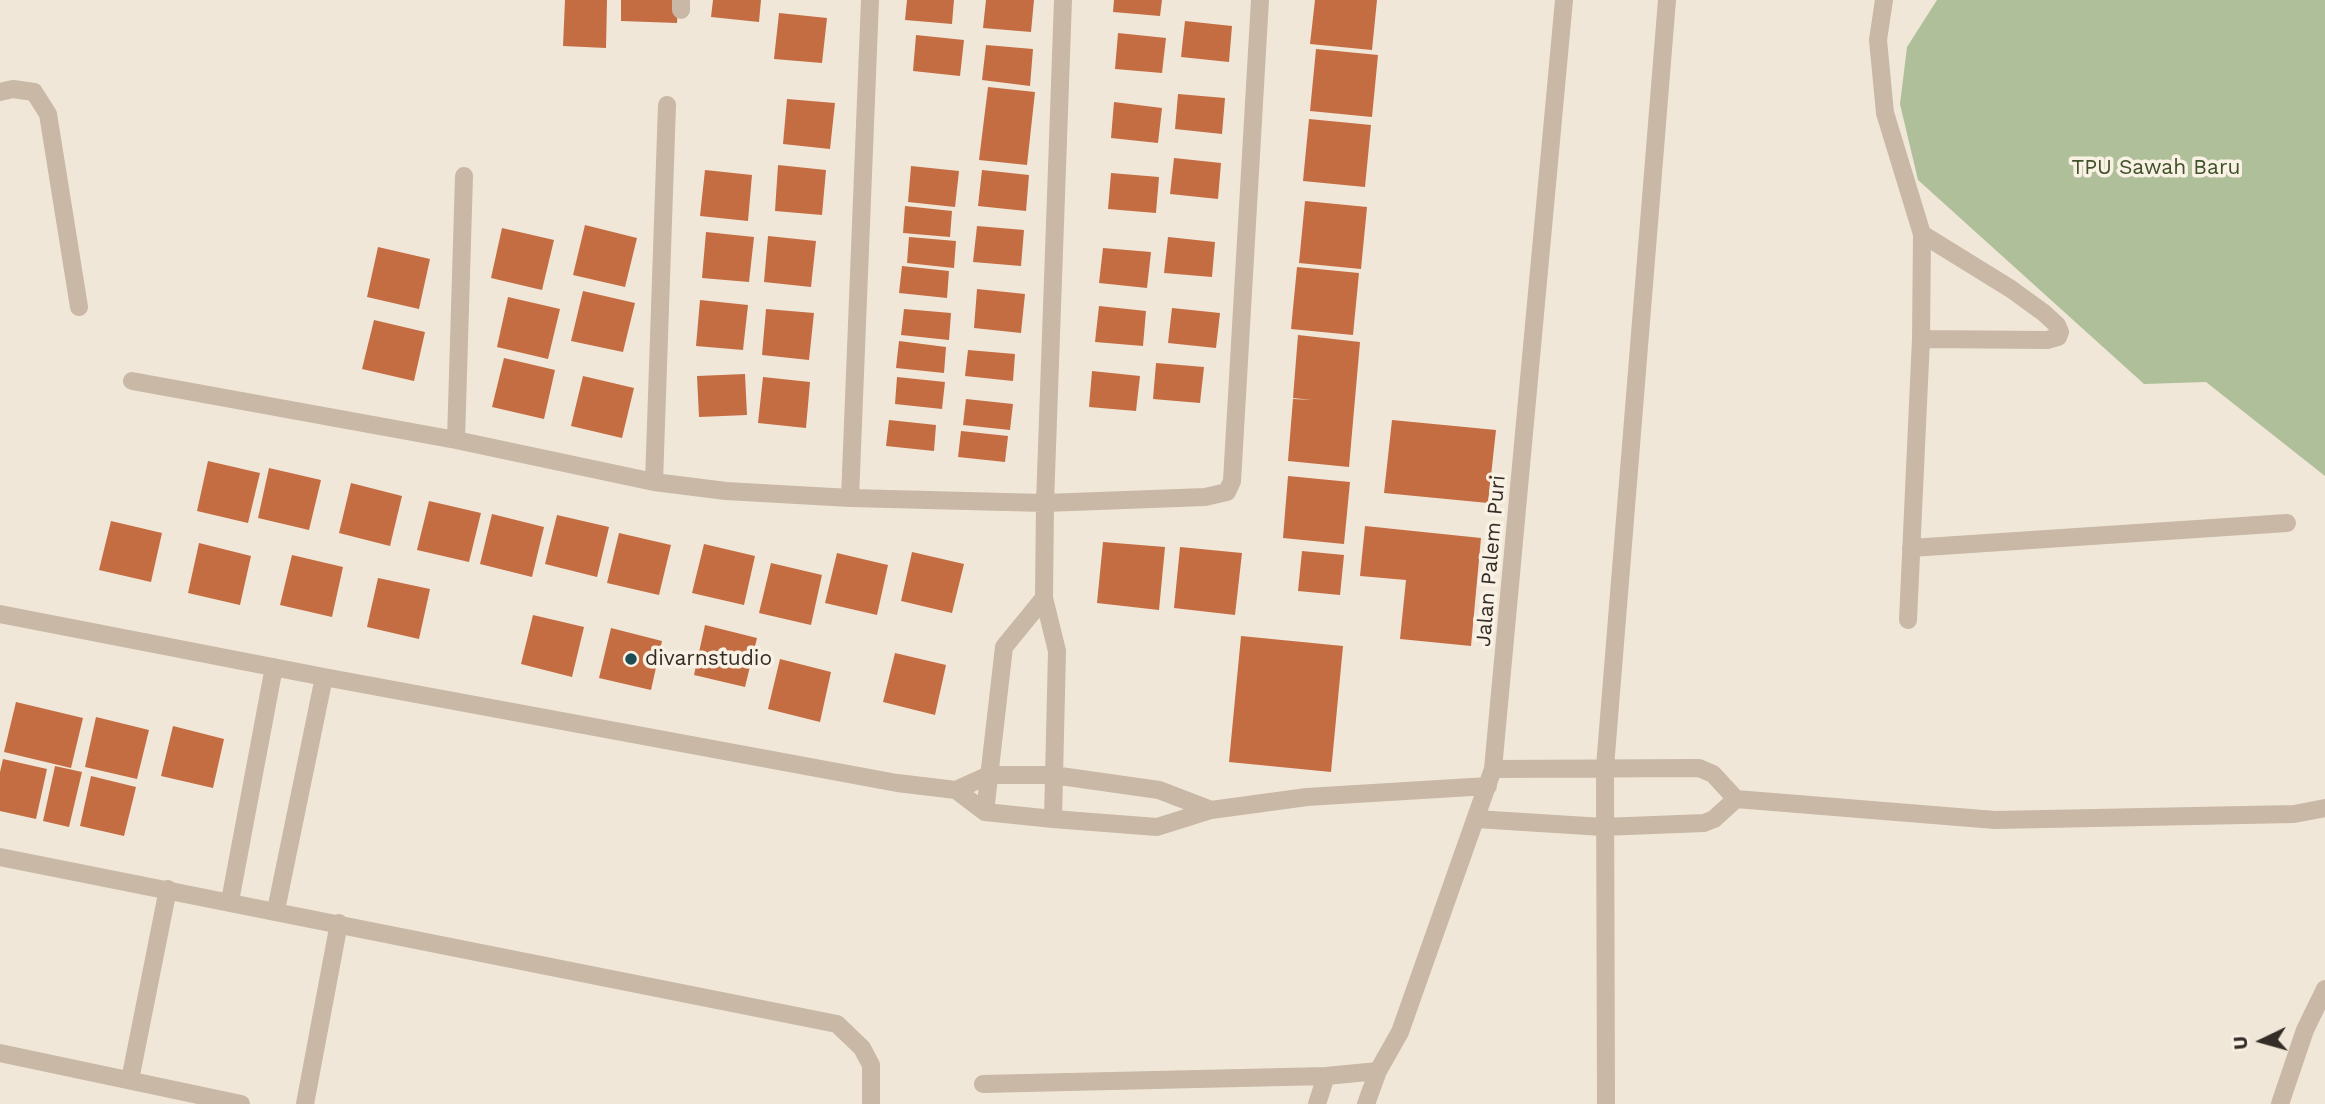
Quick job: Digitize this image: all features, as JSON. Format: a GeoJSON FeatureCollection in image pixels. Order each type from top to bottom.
{"type":"FeatureCollection","features":[{"type":"Feature","properties":{"kind":"street"},"geometry":{"type":"LineString","coordinates":[[850,498],[870,0]]}},
{"type":"Feature","properties":{"kind":"street"},"geometry":{"type":"LineString","coordinates":[[1053,820],[1057,651],[1044,598],[1045,503],[1063,0]]}},
{"type":"Feature","properties":{"kind":"street"},"geometry":{"type":"LineString","coordinates":[[132,381],[456,440],[654,482],[726,491],[850,498],[1045,503],[1205,497],[1227,492],[1232,481],[1260,0]]}},
{"type":"Feature","properties":{"kind":"street","name":"Jalan Palem Puri"},"geometry":{"type":"LineString","coordinates":[[1366,1104],[1378,1071],[1400,1032],[1491,778],[1564,0]]}},
{"type":"Feature","properties":{"kind":"street"},"geometry":{"type":"LineString","coordinates":[[1606,1104],[1603,827],[1605,767],[1667,0]]}},
{"type":"Feature","properties":{"kind":"street"},"geometry":{"type":"LineString","coordinates":[[1884,0],[1878,40],[1885,113],[1922,234],[1921,339],[1908,620]]}},
{"type":"Feature","properties":{"kind":"street"},"geometry":{"type":"LineString","coordinates":[[0,92],[13,89],[34,92],[48,114],[79,307]]}},
{"type":"Feature","properties":{"kind":"street"},"geometry":{"type":"LineString","coordinates":[[654,482],[667,105]]}},
{"type":"Feature","properties":{"kind":"street"},"geometry":{"type":"LineString","coordinates":[[456,440],[464,176]]}},
{"type":"Feature","properties":{"kind":"street"},"geometry":{"type":"LineString","coordinates":[[1921,339],[2047,340],[2058,337],[2060,332],[2057,325],[2044,313],[2011,289],[1922,234]]}},
{"type":"Feature","properties":{"kind":"street"},"geometry":{"type":"LineString","coordinates":[[1911,548],[2287,523]]}},
{"type":"Feature","properties":{"kind":"street"},"geometry":{"type":"LineString","coordinates":[[985,812],[1004,647],[1044,598]]}},
{"type":"Feature","properties":{"kind":"street"},"geometry":{"type":"LineString","coordinates":[[0,614],[897,783],[956,790],[985,812],[1053,820],[1157,827],[1210,810],[1307,797],[1605,767],[1699,768],[1713,774],[1735,799],[1996,820],[2294,814],[2325,808]]}},
{"type":"Feature","properties":{"kind":"street"},"geometry":{"type":"LineString","coordinates":[[229,901],[274,667]]}},
{"type":"Feature","properties":{"kind":"street"},"geometry":{"type":"LineString","coordinates":[[276,911],[324,677]]}},
{"type":"Feature","properties":{"kind":"street"},"geometry":{"type":"LineString","coordinates":[[956,790],[989,775],[1053,775],[1159,790],[1210,810]]}},
{"type":"Feature","properties":{"kind":"street"},"geometry":{"type":"LineString","coordinates":[[1476,819],[1603,827],[1704,823],[1714,819],[1735,799]]}},
{"type":"Feature","properties":{"kind":"street"},"geometry":{"type":"LineString","coordinates":[[0,856],[837,1024],[862,1048],[871,1065],[871,1104]]}},
{"type":"Feature","properties":{"kind":"street"},"geometry":{"type":"LineString","coordinates":[[130,1080],[168,889]]}},
{"type":"Feature","properties":{"kind":"street"},"geometry":{"type":"LineString","coordinates":[[305,1104],[339,923]]}},
{"type":"Feature","properties":{"kind":"street"},"geometry":{"type":"LineString","coordinates":[[2280,1104],[2305,1030],[2325,989]]}},
{"type":"Feature","properties":{"kind":"street"},"geometry":{"type":"LineString","coordinates":[[0,1053],[241,1104]]}},
{"type":"Feature","properties":{"kind":"street"},"geometry":{"type":"LineString","coordinates":[[983,1084],[1326,1076],[1378,1071]]}},
{"type":"Feature","properties":{"kind":"street"},"geometry":{"type":"LineString","coordinates":[[1317,1104],[1326,1076]]}},
{"type":"Feature","properties":{"kind":"green space","name":"TPU Sawah Baru"},"geometry":{"type":"Polygon","coordinates":[[[1937,0],[2325,0],[2325,476],[2206,382],[2144,384],[1918,180],[1900,104],[1907,47],[1937,0]]]}},
{"type":"Feature","properties":{"kind":"building"},"geometry":{"type":"Polygon","coordinates":[[[565,0],[607,0],[606,48],[563,46],[565,0]]]}},
{"type":"Feature","properties":{"kind":"building"},"geometry":{"type":"Polygon","coordinates":[[[621,0],[678,0],[677,23],[621,21],[621,0]]]}},
{"type":"Feature","properties":{"kind":"building"},"geometry":{"type":"Polygon","coordinates":[[[713,0],[761,0],[759,22],[711,17],[713,0]]]}},
{"type":"Feature","properties":{"kind":"building"},"geometry":{"type":"Polygon","coordinates":[[[907,0],[954,0],[952,24],[905,20],[907,0]]]}},
{"type":"Feature","properties":{"kind":"building"},"geometry":{"type":"Polygon","coordinates":[[[986,0],[1034,0],[1031,32],[983,28],[986,0]]]}},
{"type":"Feature","properties":{"kind":"building"},"geometry":{"type":"Polygon","coordinates":[[[1114,0],[1162,0],[1160,16],[1113,12],[1114,0]]]}},
{"type":"Feature","properties":{"kind":"building"},"geometry":{"type":"Polygon","coordinates":[[[1315,0],[1377,0],[1372,50],[1310,44],[1315,0]]]}},
{"type":"Feature","properties":{"kind":"building"},"geometry":{"type":"Polygon","coordinates":[[[779,13],[827,18],[822,63],[774,59],[779,13]]]}},
{"type":"Feature","properties":{"kind":"building"},"geometry":{"type":"Polygon","coordinates":[[[1185,21],[1232,26],[1229,62],[1181,57],[1185,21]]]}},
{"type":"Feature","properties":{"kind":"building"},"geometry":{"type":"Polygon","coordinates":[[[1118,33],[1166,38],[1162,73],[1115,69],[1118,33]]]}},
{"type":"Feature","properties":{"kind":"building"},"geometry":{"type":"Polygon","coordinates":[[[916,35],[964,40],[960,76],[913,71],[916,35]]]}},
{"type":"Feature","properties":{"kind":"building"},"geometry":{"type":"Polygon","coordinates":[[[986,45],[1033,49],[1030,86],[982,80],[986,45]]]}},
{"type":"Feature","properties":{"kind":"building"},"geometry":{"type":"Polygon","coordinates":[[[1316,49],[1378,55],[1372,117],[1310,111],[1316,49]]]}},
{"type":"Feature","properties":{"kind":"building"},"geometry":{"type":"Polygon","coordinates":[[[988,87],[1035,92],[1027,165],[979,160],[988,87]]]}},
{"type":"Feature","properties":{"kind":"building"},"geometry":{"type":"Polygon","coordinates":[[[1178,94],[1225,98],[1222,134],[1175,129],[1178,94]]]}},
{"type":"Feature","properties":{"kind":"building"},"geometry":{"type":"Polygon","coordinates":[[[787,99],[835,103],[830,149],[783,144],[787,99]]]}},
{"type":"Feature","properties":{"kind":"building"},"geometry":{"type":"Polygon","coordinates":[[[1114,102],[1162,108],[1158,143],[1111,138],[1114,102]]]}},
{"type":"Feature","properties":{"kind":"building"},"geometry":{"type":"Polygon","coordinates":[[[1309,119],[1371,125],[1365,187],[1303,181],[1309,119]]]}},
{"type":"Feature","properties":{"kind":"building"},"geometry":{"type":"Polygon","coordinates":[[[1174,158],[1221,163],[1218,199],[1170,194],[1174,158]]]}},
{"type":"Feature","properties":{"kind":"building"},"geometry":{"type":"Polygon","coordinates":[[[778,165],[826,170],[822,215],[775,211],[778,165]]]}},
{"type":"Feature","properties":{"kind":"building"},"geometry":{"type":"Polygon","coordinates":[[[911,166],[959,171],[955,207],[908,202],[911,166]]]}},
{"type":"Feature","properties":{"kind":"building"},"geometry":{"type":"Polygon","coordinates":[[[705,170],[752,175],[748,221],[700,216],[705,170]]]}},
{"type":"Feature","properties":{"kind":"building"},"geometry":{"type":"Polygon","coordinates":[[[982,170],[1029,175],[1026,211],[978,206],[982,170]]]}},
{"type":"Feature","properties":{"kind":"building"},"geometry":{"type":"Polygon","coordinates":[[[1111,173],[1159,177],[1156,213],[1108,209],[1111,173]]]}},
{"type":"Feature","properties":{"kind":"building"},"geometry":{"type":"Polygon","coordinates":[[[1305,201],[1367,207],[1361,269],[1299,263],[1305,201]]]}},
{"type":"Feature","properties":{"kind":"building"},"geometry":{"type":"Polygon","coordinates":[[[905,206],[952,211],[950,237],[903,233],[905,206]]]}},
{"type":"Feature","properties":{"kind":"building"},"geometry":{"type":"Polygon","coordinates":[[[585,225],[637,238],[625,287],[573,275],[585,225]]]}},
{"type":"Feature","properties":{"kind":"building"},"geometry":{"type":"Polygon","coordinates":[[[977,226],[1024,230],[1021,266],[973,262],[977,226]]]}},
{"type":"Feature","properties":{"kind":"building"},"geometry":{"type":"Polygon","coordinates":[[[502,228],[554,240],[542,290],[491,278],[502,228]]]}},
{"type":"Feature","properties":{"kind":"building"},"geometry":{"type":"Polygon","coordinates":[[[706,232],[754,237],[749,282],[702,278],[706,232]]]}},
{"type":"Feature","properties":{"kind":"building"},"geometry":{"type":"Polygon","coordinates":[[[768,236],[816,241],[811,287],[764,282],[768,236]]]}},
{"type":"Feature","properties":{"kind":"building"},"geometry":{"type":"Polygon","coordinates":[[[909,237],[956,241],[954,268],[907,263],[909,237]]]}},
{"type":"Feature","properties":{"kind":"building"},"geometry":{"type":"Polygon","coordinates":[[[1168,237],[1215,242],[1212,277],[1164,273],[1168,237]]]}},
{"type":"Feature","properties":{"kind":"building"},"geometry":{"type":"Polygon","coordinates":[[[378,247],[430,259],[419,309],[367,297],[378,247]]]}},
{"type":"Feature","properties":{"kind":"building"},"geometry":{"type":"Polygon","coordinates":[[[1103,248],[1151,252],[1147,288],[1099,283],[1103,248]]]}},
{"type":"Feature","properties":{"kind":"building"},"geometry":{"type":"Polygon","coordinates":[[[902,266],[949,271],[947,298],[899,293],[902,266]]]}},
{"type":"Feature","properties":{"kind":"building"},"geometry":{"type":"Polygon","coordinates":[[[1297,267],[1359,273],[1353,335],[1291,329],[1297,267]]]}},
{"type":"Feature","properties":{"kind":"building"},"geometry":{"type":"Polygon","coordinates":[[[977,289],[1025,294],[1021,333],[974,328],[977,289]]]}},
{"type":"Feature","properties":{"kind":"building"},"geometry":{"type":"Polygon","coordinates":[[[583,291],[635,303],[623,352],[571,341],[583,291]]]}},
{"type":"Feature","properties":{"kind":"building"},"geometry":{"type":"Polygon","coordinates":[[[508,297],[560,309],[548,359],[497,347],[508,297]]]}},
{"type":"Feature","properties":{"kind":"building"},"geometry":{"type":"Polygon","coordinates":[[[700,300],[748,305],[743,350],[696,346],[700,300]]]}},
{"type":"Feature","properties":{"kind":"building"},"geometry":{"type":"Polygon","coordinates":[[[1099,306],[1146,311],[1143,346],[1095,342],[1099,306]]]}},
{"type":"Feature","properties":{"kind":"building"},"geometry":{"type":"Polygon","coordinates":[[[1172,308],[1220,313],[1216,348],[1168,343],[1172,308]]]}},
{"type":"Feature","properties":{"kind":"building"},"geometry":{"type":"Polygon","coordinates":[[[766,309],[814,313],[809,360],[762,355],[766,309]]]}},
{"type":"Feature","properties":{"kind":"building"},"geometry":{"type":"Polygon","coordinates":[[[904,309],[951,313],[949,340],[901,335],[904,309]]]}},
{"type":"Feature","properties":{"kind":"building"},"geometry":{"type":"Polygon","coordinates":[[[374,320],[425,332],[414,381],[362,369],[374,320]]]}},
{"type":"Feature","properties":{"kind":"building"},"geometry":{"type":"Polygon","coordinates":[[[1298,335],[1360,342],[1349,467],[1288,461],[1293,399],[1312,400],[1293,398],[1298,335]]]}},
{"type":"Feature","properties":{"kind":"building"},"geometry":{"type":"Polygon","coordinates":[[[899,341],[946,347],[944,373],[896,368],[899,341]]]}},
{"type":"Feature","properties":{"kind":"building"},"geometry":{"type":"Polygon","coordinates":[[[968,350],[1015,354],[1013,381],[965,376],[968,350]]]}},
{"type":"Feature","properties":{"kind":"building"},"geometry":{"type":"Polygon","coordinates":[[[504,358],[555,370],[544,419],[492,407],[504,358]]]}},
{"type":"Feature","properties":{"kind":"building"},"geometry":{"type":"Polygon","coordinates":[[[1156,363],[1204,367],[1200,403],[1153,399],[1156,363]]]}},
{"type":"Feature","properties":{"kind":"building"},"geometry":{"type":"Polygon","coordinates":[[[1092,371],[1140,376],[1136,411],[1089,407],[1092,371]]]}},
{"type":"Feature","properties":{"kind":"building"},"geometry":{"type":"Polygon","coordinates":[[[745,374],[747,415],[699,417],[697,376],[745,374]]]}},
{"type":"Feature","properties":{"kind":"building"},"geometry":{"type":"Polygon","coordinates":[[[583,376],[634,388],[622,438],[571,426],[583,376]]]}},
{"type":"Feature","properties":{"kind":"building"},"geometry":{"type":"Polygon","coordinates":[[[763,377],[810,382],[806,428],[758,423],[763,377]]]}},
{"type":"Feature","properties":{"kind":"building"},"geometry":{"type":"Polygon","coordinates":[[[897,377],[945,382],[942,409],[895,404],[897,377]]]}},
{"type":"Feature","properties":{"kind":"building"},"geometry":{"type":"Polygon","coordinates":[[[966,399],[1013,404],[1010,430],[963,425],[966,399]]]}},
{"type":"Feature","properties":{"kind":"building"},"geometry":{"type":"Polygon","coordinates":[[[889,420],[936,425],[934,451],[886,446],[889,420]]]}},
{"type":"Feature","properties":{"kind":"building"},"geometry":{"type":"Polygon","coordinates":[[[1392,420],[1496,430],[1488,503],[1384,493],[1392,420]]]}},
{"type":"Feature","properties":{"kind":"building"},"geometry":{"type":"Polygon","coordinates":[[[961,431],[1008,436],[1005,462],[958,457],[961,431]]]}},
{"type":"Feature","properties":{"kind":"building"},"geometry":{"type":"Polygon","coordinates":[[[208,461],[260,473],[248,523],[197,511],[208,461]]]}},
{"type":"Feature","properties":{"kind":"building"},"geometry":{"type":"Polygon","coordinates":[[[269,468],[321,480],[309,530],[258,518],[269,468]]]}},
{"type":"Feature","properties":{"kind":"building"},"geometry":{"type":"Polygon","coordinates":[[[1288,476],[1350,482],[1344,544],[1283,538],[1288,476]]]}},
{"type":"Feature","properties":{"kind":"building"},"geometry":{"type":"Polygon","coordinates":[[[351,483],[402,496],[390,546],[339,533],[351,483]]]}},
{"type":"Feature","properties":{"kind":"building"},"geometry":{"type":"Polygon","coordinates":[[[429,501],[481,513],[469,562],[417,550],[429,501]]]}},
{"type":"Feature","properties":{"kind":"building"},"geometry":{"type":"Polygon","coordinates":[[[492,514],[544,527],[532,577],[480,564],[492,514]]]}},
{"type":"Feature","properties":{"kind":"building"},"geometry":{"type":"Polygon","coordinates":[[[557,515],[609,527],[597,577],[545,564],[557,515]]]}},
{"type":"Feature","properties":{"kind":"building"},"geometry":{"type":"Polygon","coordinates":[[[111,521],[162,533],[151,582],[99,570],[111,521]]]}},
{"type":"Feature","properties":{"kind":"building"},"geometry":{"type":"Polygon","coordinates":[[[1365,526],[1481,538],[1471,646],[1400,639],[1406,580],[1360,576],[1365,526]]]}},
{"type":"Feature","properties":{"kind":"building"},"geometry":{"type":"Polygon","coordinates":[[[619,533],[671,545],[659,595],[607,583],[619,533]]]}},
{"type":"Feature","properties":{"kind":"building"},"geometry":{"type":"Polygon","coordinates":[[[1103,542],[1165,547],[1159,610],[1097,603],[1103,542]]]}},
{"type":"Feature","properties":{"kind":"building"},"geometry":{"type":"Polygon","coordinates":[[[199,543],[251,556],[240,605],[188,593],[199,543]]]}},
{"type":"Feature","properties":{"kind":"building"},"geometry":{"type":"Polygon","coordinates":[[[704,544],[755,556],[744,605],[692,593],[704,544]]]}},
{"type":"Feature","properties":{"kind":"building"},"geometry":{"type":"Polygon","coordinates":[[[1180,547],[1242,553],[1235,615],[1174,608],[1180,547]]]}},
{"type":"Feature","properties":{"kind":"building"},"geometry":{"type":"Polygon","coordinates":[[[1302,551],[1344,555],[1340,595],[1298,591],[1302,551]]]}},
{"type":"Feature","properties":{"kind":"building"},"geometry":{"type":"Polygon","coordinates":[[[912,552],[964,564],[952,613],[901,601],[912,552]]]}},
{"type":"Feature","properties":{"kind":"building"},"geometry":{"type":"Polygon","coordinates":[[[837,553],[888,565],[877,615],[825,603],[837,553]]]}},
{"type":"Feature","properties":{"kind":"building"},"geometry":{"type":"Polygon","coordinates":[[[292,555],[343,567],[332,617],[280,605],[292,555]]]}},
{"type":"Feature","properties":{"kind":"building"},"geometry":{"type":"Polygon","coordinates":[[[771,563],[822,575],[811,625],[759,613],[771,563]]]}},
{"type":"Feature","properties":{"kind":"building"},"geometry":{"type":"Polygon","coordinates":[[[378,578],[430,589],[419,639],[367,627],[378,578]]]}},
{"type":"Feature","properties":{"kind":"building"},"geometry":{"type":"Polygon","coordinates":[[[533,615],[584,627],[572,677],[521,664],[533,615]]]}},
{"type":"Feature","properties":{"kind":"building"},"geometry":{"type":"Polygon","coordinates":[[[705,625],[757,638],[745,687],[694,675],[705,625]]]}},
{"type":"Feature","properties":{"kind":"building","name":"divarnstudio"},"geometry":{"type":"Polygon","coordinates":[[[611,628],[662,641],[651,690],[599,678],[611,628]]]}},
{"type":"Feature","properties":{"kind":"building"},"geometry":{"type":"Polygon","coordinates":[[[1241,636],[1343,646],[1331,772],[1229,762],[1241,636]]]}},
{"type":"Feature","properties":{"kind":"building"},"geometry":{"type":"Polygon","coordinates":[[[895,653],[946,665],[935,715],[883,702],[895,653]]]}},
{"type":"Feature","properties":{"kind":"building"},"geometry":{"type":"Polygon","coordinates":[[[780,659],[831,672],[820,722],[768,709],[780,659]]]}},
{"type":"Feature","properties":{"kind":"building"},"geometry":{"type":"Polygon","coordinates":[[[16,702],[83,718],[71,768],[4,752],[16,702]]]}},
{"type":"Feature","properties":{"kind":"building"},"geometry":{"type":"Polygon","coordinates":[[[96,717],[149,730],[137,779],[85,767],[96,717]]]}},
{"type":"Feature","properties":{"kind":"building"},"geometry":{"type":"Polygon","coordinates":[[[173,726],[224,739],[213,788],[161,776],[173,726]]]}},
{"type":"Feature","properties":{"kind":"building"},"geometry":{"type":"Polygon","coordinates":[[[3,759],[47,769],[36,819],[0,811],[0,772],[3,759]]]}},
{"type":"Feature","properties":{"kind":"building"},"geometry":{"type":"Polygon","coordinates":[[[55,766],[82,772],[69,827],[43,821],[55,766]]]}},
{"type":"Feature","properties":{"kind":"building"},"geometry":{"type":"Polygon","coordinates":[[[91,776],[136,787],[124,836],[80,826],[91,776]]]}},
{"type":"Feature","properties":{"kind":"place","name":"divarnstudio"},"geometry":{"type":"Point","coordinates":[631,659]}}]}
